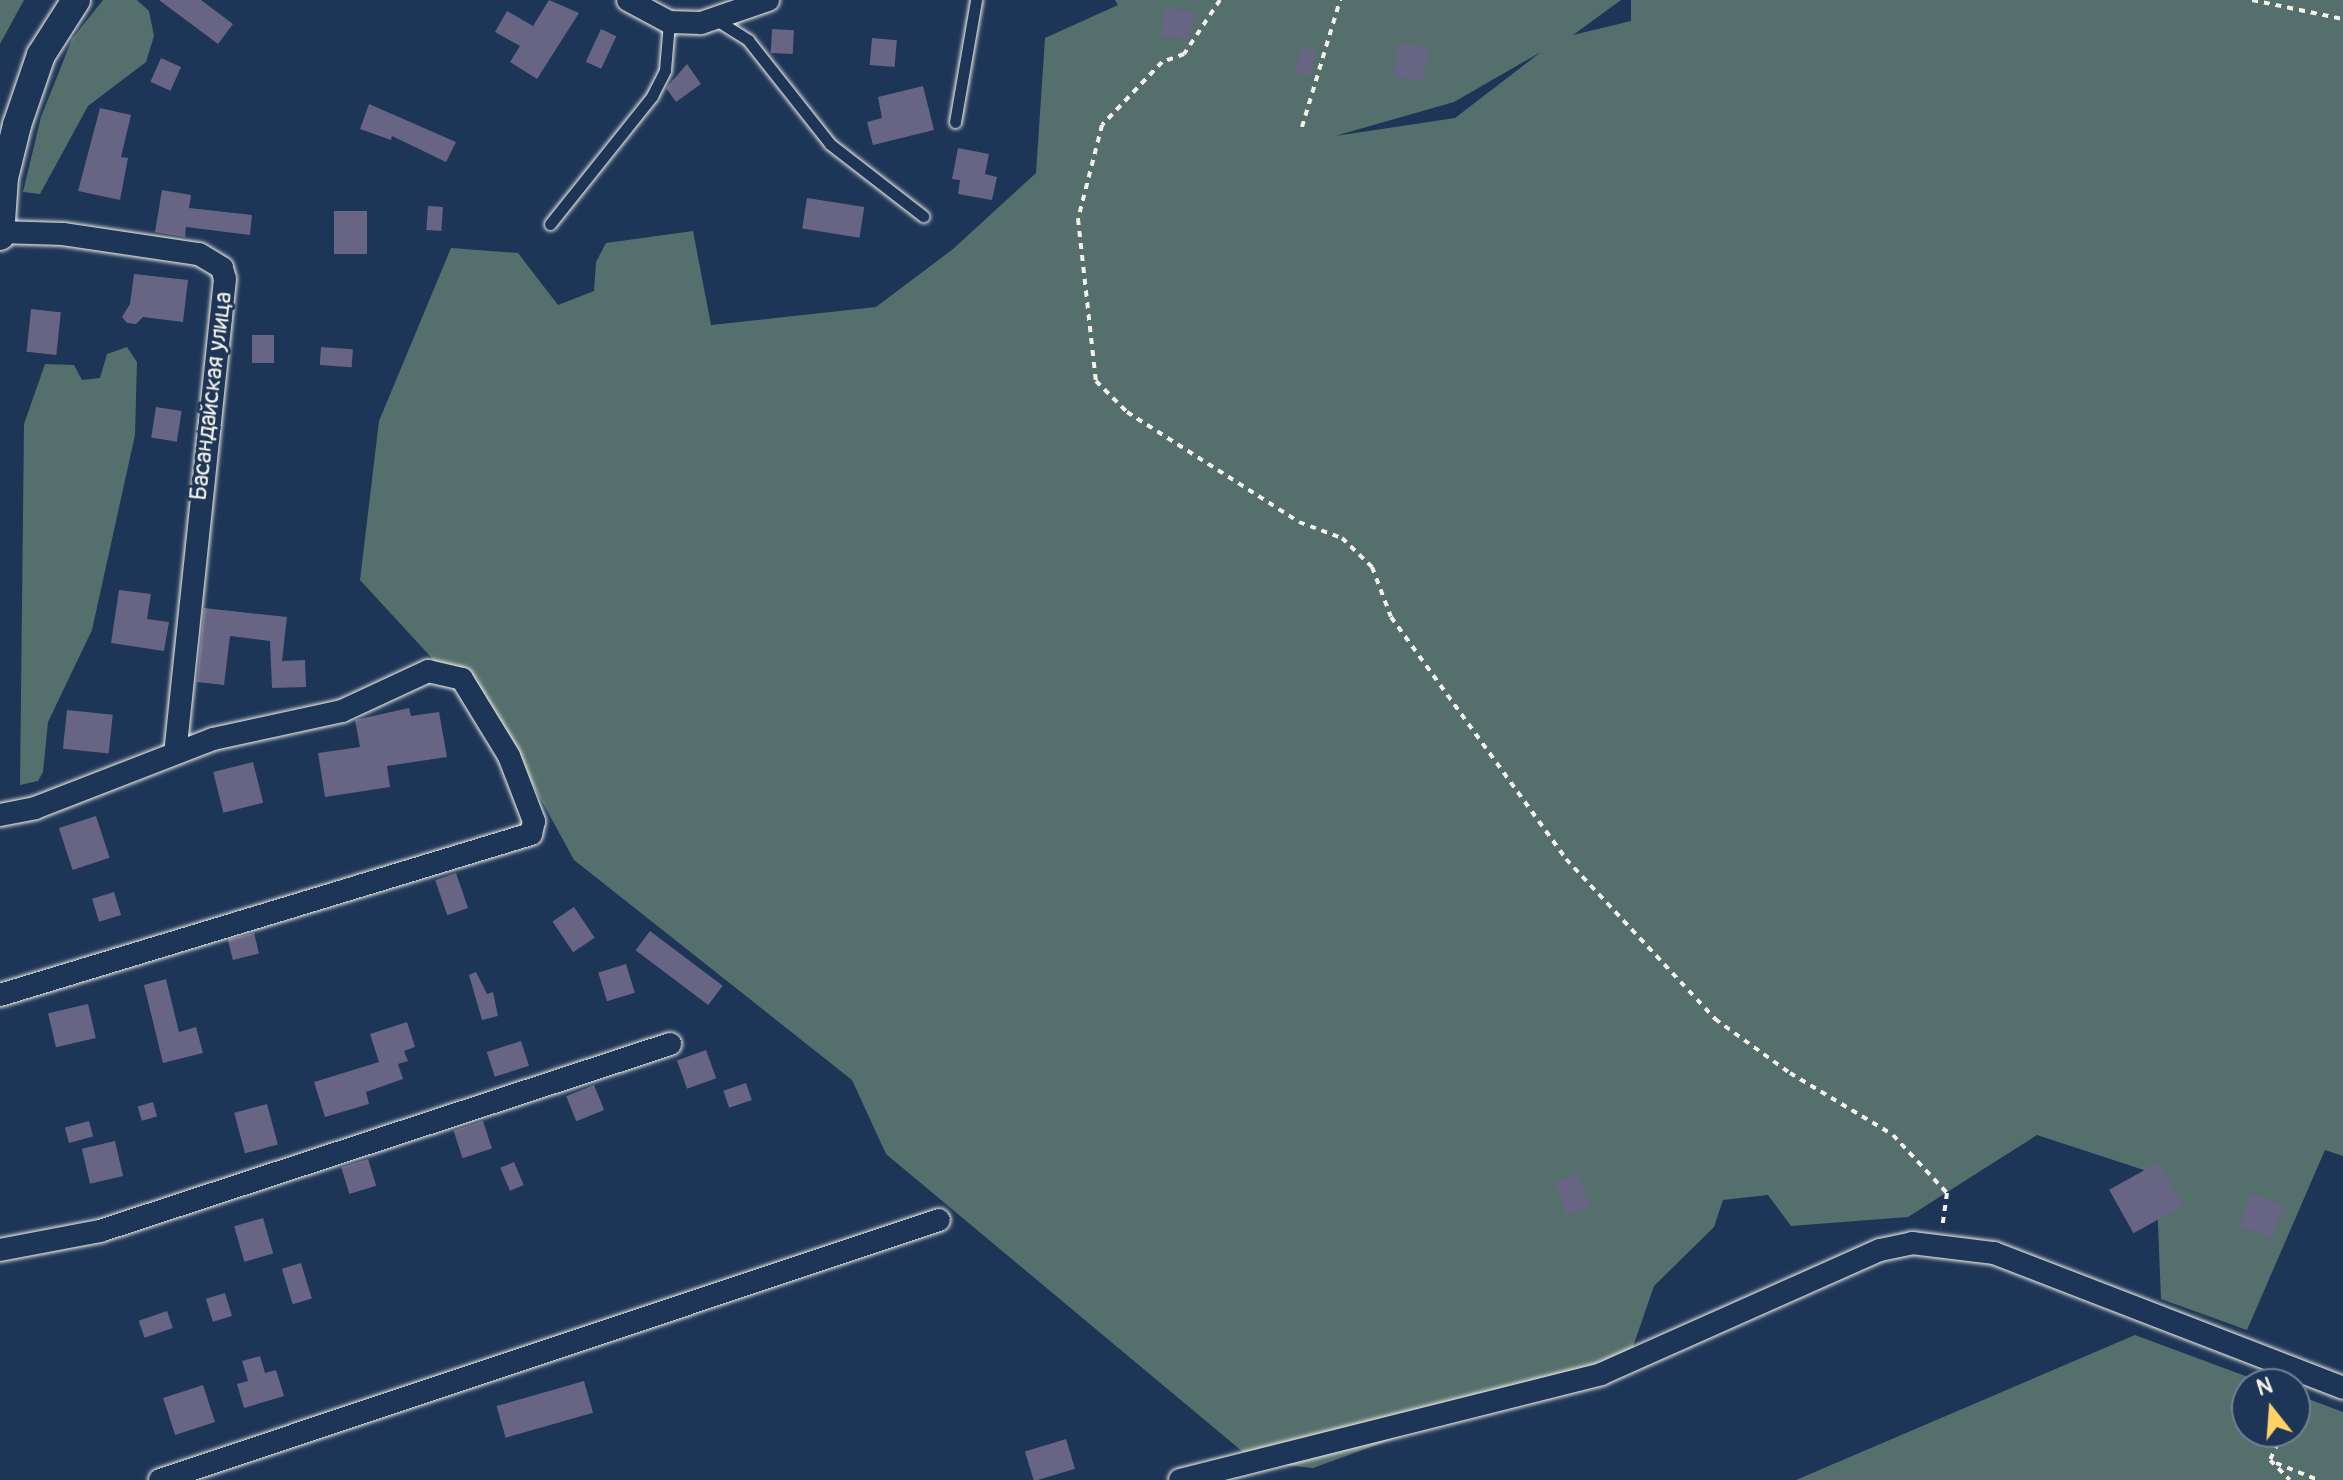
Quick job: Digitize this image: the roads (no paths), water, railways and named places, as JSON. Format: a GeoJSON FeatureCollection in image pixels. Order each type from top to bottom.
{"type":"FeatureCollection","features":[{"type":"Feature","properties":{"kind":"street","name":"Басандайская улица"},"geometry":{"type":"LineString","coordinates":[[76,0],[41,55],[17,125],[4,178],[0,234],[63,234],[199,254],[222,268],[225,279],[175,752]]}},
{"type":"Feature","properties":{"kind":"street"},"geometry":{"type":"LineString","coordinates":[[628,0],[669,22],[718,21],[768,0]]}},
{"type":"Feature","properties":{"kind":"street"},"geometry":{"type":"LineString","coordinates":[[0,815],[35,808],[175,752],[342,711],[377,698],[412,675],[441,673],[462,679],[509,756],[533,807],[531,834],[0,995]]}},
{"type":"Feature","properties":{"kind":"street"},"geometry":{"type":"LineString","coordinates":[[0,1250],[100,1231],[670,1044]]}},
{"type":"Feature","properties":{"kind":"street"},"geometry":{"type":"LineString","coordinates":[[160,1480],[939,1220]]}},
{"type":"Feature","properties":{"kind":"street"},"geometry":{"type":"LineString","coordinates":[[1180,1480],[1601,1374],[1880,1250],[1941,1243],[1994,1253],[2343,1388]]}},
{"type":"Feature","properties":{"kind":"lane"},"geometry":{"type":"LineString","coordinates":[[955,122],[976,0]]}},
{"type":"Feature","properties":{"kind":"lane"},"geometry":{"type":"LineString","coordinates":[[718,21],[748,40],[830,144],[923,216]]}},
{"type":"Feature","properties":{"kind":"lane"},"geometry":{"type":"LineString","coordinates":[[550,224],[652,96],[668,59],[669,22]]}}]}
